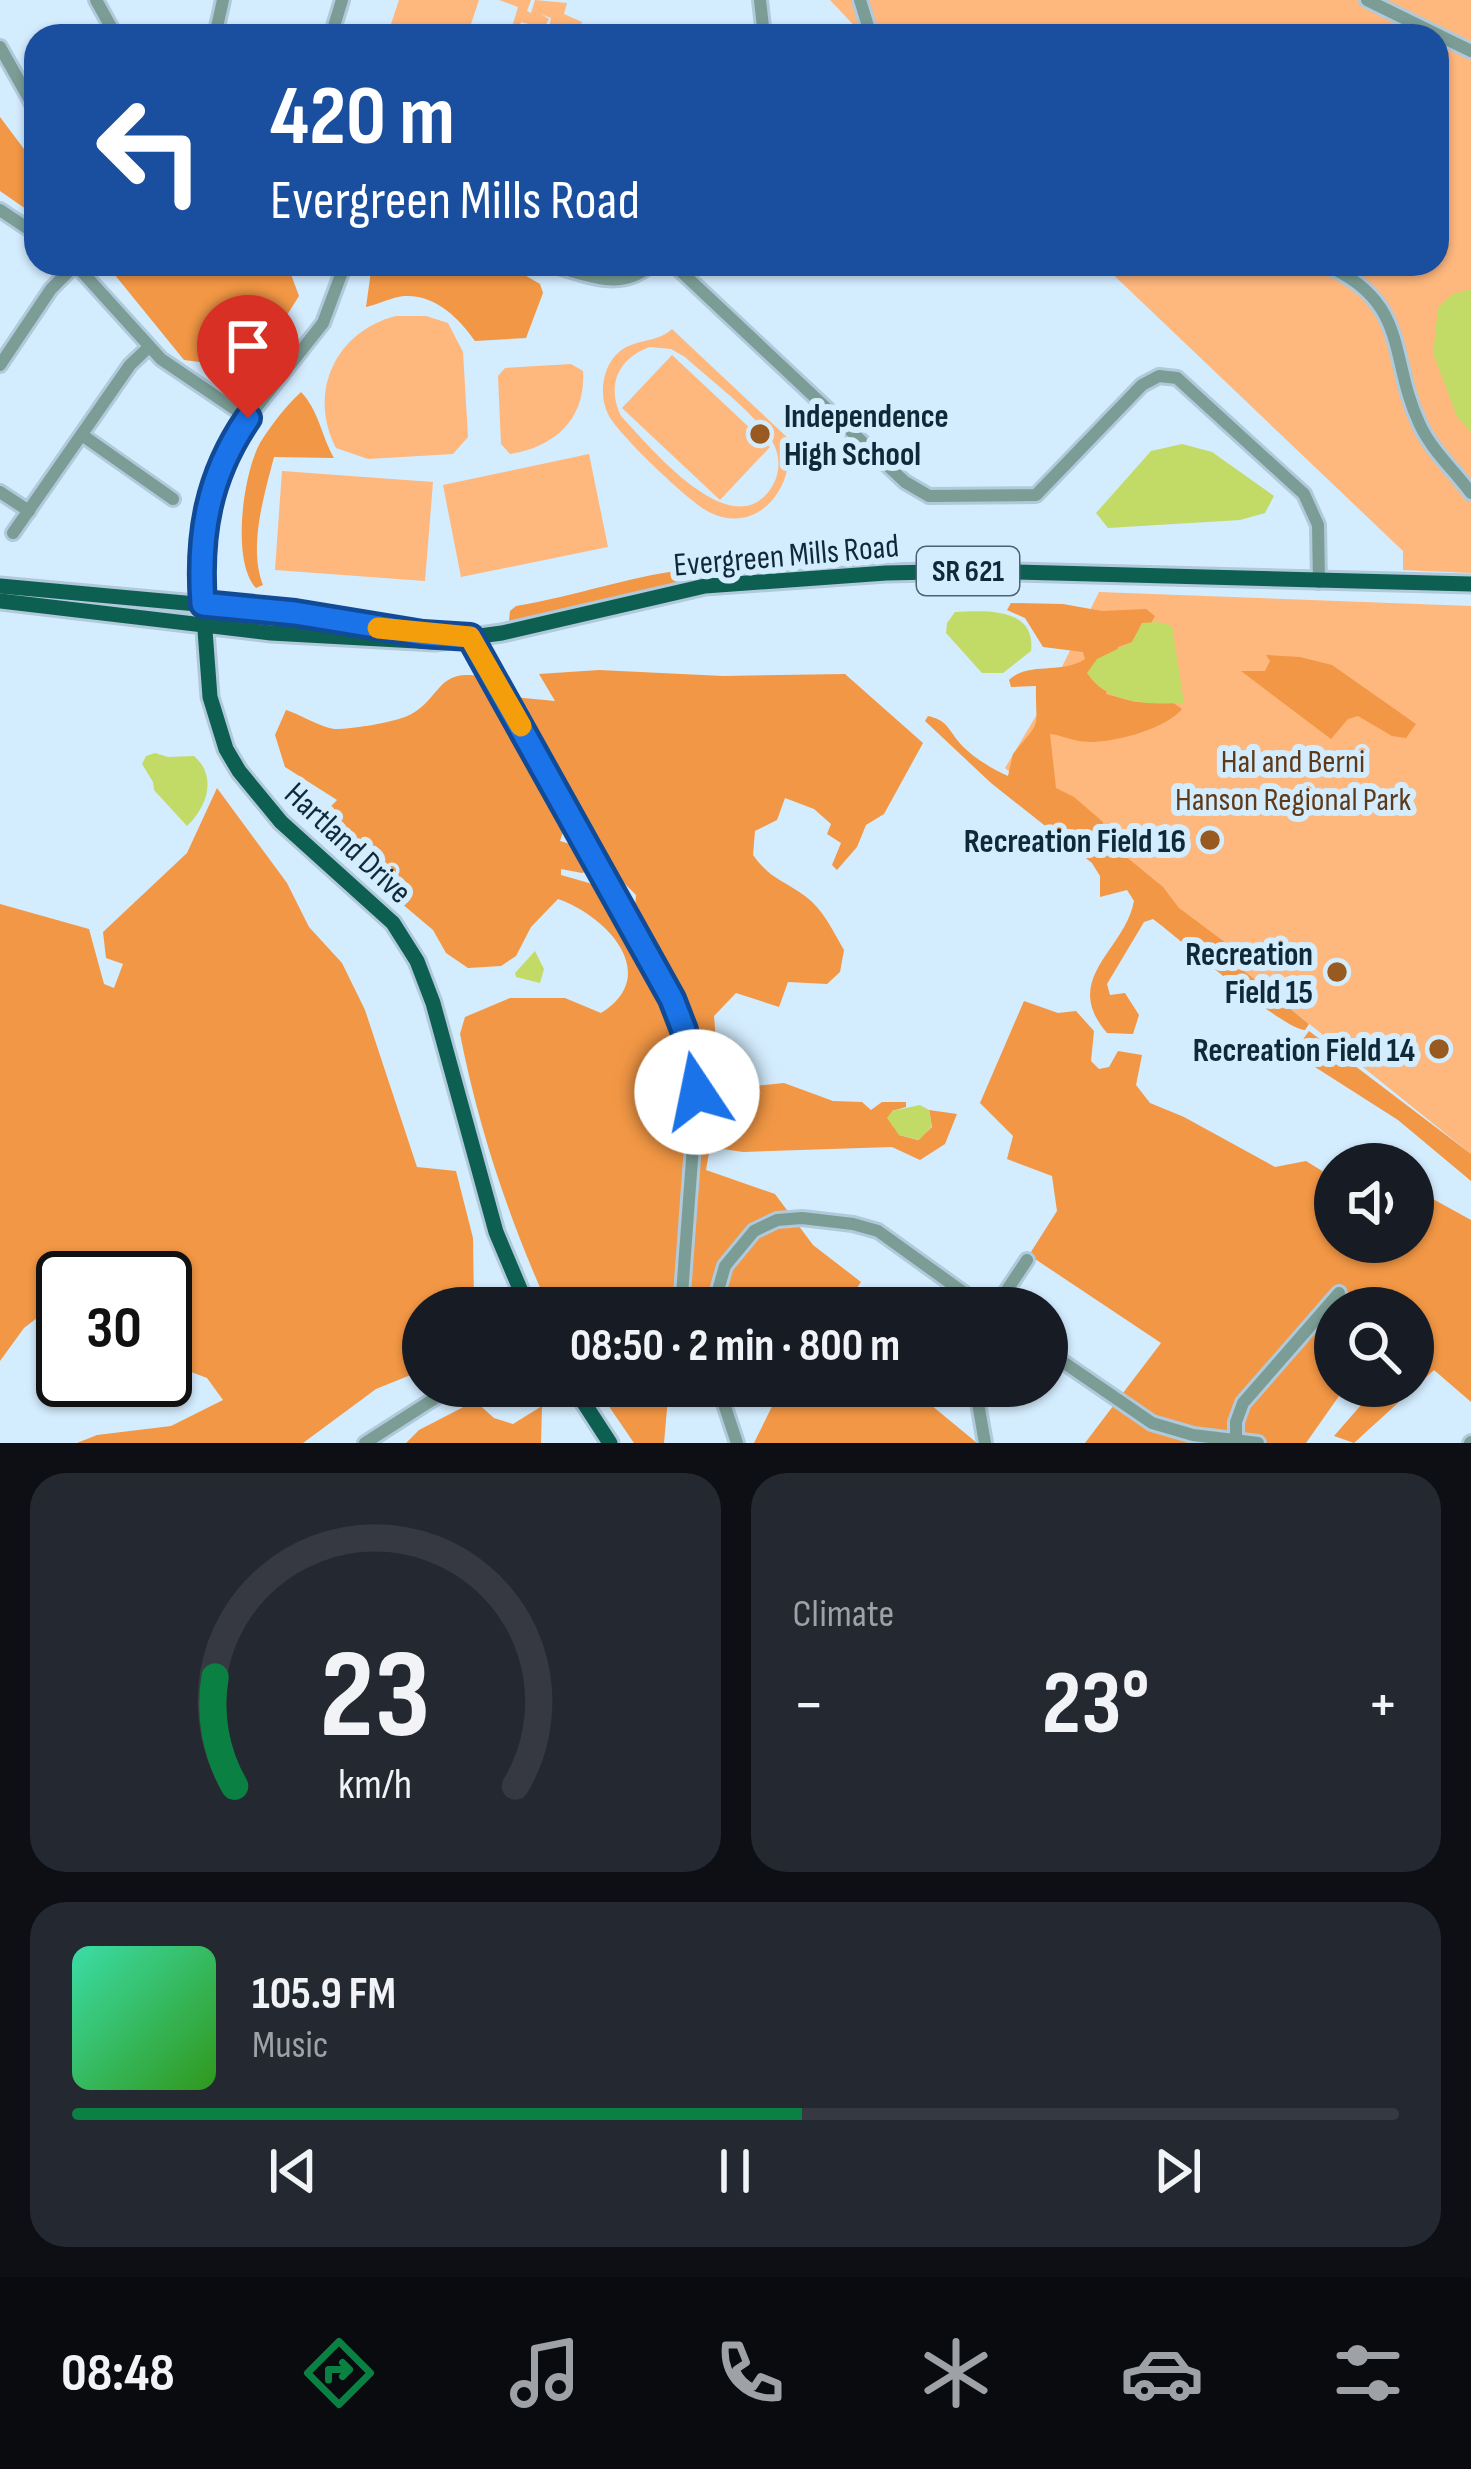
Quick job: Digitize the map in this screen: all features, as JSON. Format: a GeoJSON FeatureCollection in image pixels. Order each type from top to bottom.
{"type":"FeatureCollection","features":[{"type":"Feature","properties":{"kind":"main road","name":"Evergreen Mills Road"},"geometry":{"type":"LineString","coordinates":[[0,601],[205,626],[435,642],[705,586],[764,580],[983,571],[1471,584]]}},
{"type":"Feature","properties":{"kind":"main road","name":"Evergreen Mills Road"},"geometry":{"type":"LineString","coordinates":[[0,586],[295,613],[470,637]]}},
{"type":"Feature","properties":{"kind":"main road","name":"Hartland Drive"},"geometry":{"type":"LineString","coordinates":[[203,604],[210,698],[226,749],[239,771],[281,822],[393,923],[418,961],[496,1232],[519,1287]]}},
{"type":"Feature","properties":{"kind":"main road"},"geometry":{"type":"LineString","coordinates":[[205,626],[219,620],[350,633],[396,630]]}},
{"type":"Feature","properties":{"kind":"main road"},"geometry":{"type":"LineString","coordinates":[[587,1407],[610,1443]]}},
{"type":"Feature","properties":{"kind":"street"},"geometry":{"type":"LineString","coordinates":[[1367,0],[1416,24]]}},
{"type":"Feature","properties":{"kind":"street"},"geometry":{"type":"LineString","coordinates":[[0,46],[24,89]]}},
{"type":"Feature","properties":{"kind":"street"},"geometry":{"type":"LineString","coordinates":[[0,365],[63,276]]}},
{"type":"Feature","properties":{"kind":"street"},"geometry":{"type":"LineString","coordinates":[[86,276],[174,370],[248,418]]}},
{"type":"Feature","properties":{"kind":"street"},"geometry":{"type":"LineString","coordinates":[[203,604],[203,521],[221,466],[248,418],[323,323],[339,276]]}},
{"type":"Feature","properties":{"kind":"street"},"geometry":{"type":"LineString","coordinates":[[601,276],[618,280],[635,276]]}},
{"type":"Feature","properties":{"kind":"street"},"geometry":{"type":"LineString","coordinates":[[687,276],[907,484],[928,496],[1036,495],[1142,385],[1159,376],[1177,378],[1304,494],[1318,525],[1319,582]]}},
{"type":"Feature","properties":{"kind":"street"},"geometry":{"type":"LineString","coordinates":[[1345,276],[1388,319],[1420,424],[1438,455],[1471,493]]}},
{"type":"Feature","properties":{"kind":"street"},"geometry":{"type":"LineString","coordinates":[[13,533],[130,365],[149,347]]}},
{"type":"Feature","properties":{"kind":"street"},"geometry":{"type":"LineString","coordinates":[[82,435],[173,499]]}},
{"type":"Feature","properties":{"kind":"street"},"geometry":{"type":"LineString","coordinates":[[0,492],[29,511]]}},
{"type":"Feature","properties":{"kind":"street"},"geometry":{"type":"LineString","coordinates":[[470,637],[672,999],[684,1030],[697,1092],[682,1287]]}},
{"type":"Feature","properties":{"kind":"street"},"geometry":{"type":"LineString","coordinates":[[718,1287],[740,1245],[754,1231],[777,1220],[802,1219],[854,1223],[878,1231],[956,1287]]}},
{"type":"Feature","properties":{"kind":"street"},"geometry":{"type":"LineString","coordinates":[[1009,1287],[1027,1260]]}},
{"type":"Feature","properties":{"kind":"street"},"geometry":{"type":"LineString","coordinates":[[1236,1442],[1243,1403],[1314,1322]]}},
{"type":"Feature","properties":{"kind":"street"},"geometry":{"type":"LineString","coordinates":[[1068,1365],[1153,1423],[1193,1435],[1258,1443]]}},
{"type":"Feature","properties":{"kind":"street"},"geometry":{"type":"LineString","coordinates":[[365,1443],[421,1407]]}},
{"type":"Feature","properties":{"kind":"street"},"geometry":{"type":"LineString","coordinates":[[725,1407],[737,1443]]}},
{"type":"Feature","properties":{"kind":"street"},"geometry":{"type":"LineString","coordinates":[[979,1407],[985,1443]]}},
{"type":"Feature","properties":{"kind":"green space"},"geometry":{"type":"Polygon","coordinates":[[[399,0],[479,0],[471,24],[391,24],[399,0]]]}},
{"type":"Feature","properties":{"kind":"green space"},"geometry":{"type":"Polygon","coordinates":[[[499,0],[531,0],[527,11],[531,13],[535,0],[567,3],[564,14],[582,22],[550,24],[551,18],[541,14],[549,19],[546,24],[513,24],[518,7],[499,0]]]}},
{"type":"Feature","properties":{"kind":"green space"},"geometry":{"type":"Polygon","coordinates":[[[830,0],[1471,0],[1471,573],[1403,570],[1403,551],[1115,276],[1449,276],[1449,24],[853,24],[830,0]]]}},
{"type":"Feature","properties":{"kind":"green space"},"geometry":{"type":"Polygon","coordinates":[[[396,316],[426,316],[448,323],[463,352],[468,437],[453,454],[368,459],[336,448],[325,406],[333,367],[357,335],[396,316]]]}},
{"type":"Feature","properties":{"kind":"green space"},"geometry":{"type":"Polygon","coordinates":[[[672,329],[807,456],[800,464],[789,455],[775,497],[753,515],[725,518],[699,506],[640,453],[609,416],[603,389],[612,360],[628,346],[672,329]],[[650,347],[623,366],[615,384],[621,416],[694,487],[737,506],[757,502],[777,474],[772,441],[732,397],[671,349],[650,347]]]}},
{"type":"Feature","properties":{"kind":"green space"},"geometry":{"type":"Polygon","coordinates":[[[672,355],[770,447],[720,500],[622,408],[672,355]]]}},
{"type":"Feature","properties":{"kind":"green space"},"geometry":{"type":"Polygon","coordinates":[[[571,364],[583,371],[583,388],[573,417],[541,445],[510,454],[501,444],[498,376],[505,368],[571,364]]]}},
{"type":"Feature","properties":{"kind":"green space"},"geometry":{"type":"Polygon","coordinates":[[[589,454],[608,547],[461,577],[443,485],[589,454]]]}},
{"type":"Feature","properties":{"kind":"green space"},"geometry":{"type":"Polygon","coordinates":[[[282,471],[433,482],[425,581],[275,570],[282,471]]]}},
{"type":"Feature","properties":{"kind":"green space","name":"Hal and Berni Hanson Regional Park"},"geometry":{"type":"Polygon","coordinates":[[[1099,592],[1471,606],[1471,1154],[1246,973],[1005,768],[1045,701],[1099,592]]]}},
{"type":"Feature","properties":{"kind":"shaded area"},"geometry":{"type":"Polygon","coordinates":[[[0,117],[24,149],[24,208],[0,191],[0,117]]]}},
{"type":"Feature","properties":{"kind":"shaded area"},"geometry":{"type":"Polygon","coordinates":[[[116,276],[292,276],[299,296],[287,315],[230,366],[184,360],[116,276]]]}},
{"type":"Feature","properties":{"kind":"shaded area"},"geometry":{"type":"Polygon","coordinates":[[[370,276],[526,276],[540,284],[543,293],[526,338],[475,341],[454,316],[415,296],[366,307],[370,276]]]}},
{"type":"Feature","properties":{"kind":"shaded area"},"geometry":{"type":"Polygon","coordinates":[[[1471,289],[1471,432],[1457,417],[1433,353],[1438,308],[1453,294],[1471,289]]]}},
{"type":"Feature","properties":{"kind":"shaded area"},"geometry":{"type":"Polygon","coordinates":[[[301,392],[334,458],[274,457],[257,538],[263,585],[256,588],[248,575],[242,538],[249,475],[260,443],[301,392]]]}},
{"type":"Feature","properties":{"kind":"shaded area"},"geometry":{"type":"Polygon","coordinates":[[[1182,444],[1212,452],[1274,496],[1265,513],[1240,520],[1108,528],[1096,513],[1151,451],[1182,444]]]}},
{"type":"Feature","properties":{"kind":"shaded area"},"geometry":{"type":"Polygon","coordinates":[[[698,568],[701,573],[692,581],[509,621],[516,606],[698,568]]]}},
{"type":"Feature","properties":{"kind":"shaded area"},"geometry":{"type":"Polygon","coordinates":[[[1011,603],[1102,611],[1146,609],[1155,616],[1151,623],[1142,624],[1132,642],[1118,647],[1106,694],[1135,702],[1172,702],[1182,709],[1162,724],[1119,739],[1090,742],[1050,734],[1056,788],[1103,822],[1102,837],[1163,887],[1179,908],[1226,943],[1233,962],[1309,1024],[1305,1030],[1254,1000],[1153,919],[1144,922],[1107,984],[1110,995],[1125,993],[1139,1015],[1133,1034],[1107,1033],[1094,1014],[1093,980],[1134,901],[1127,890],[1100,897],[1100,876],[1092,863],[991,783],[925,721],[928,716],[943,722],[968,751],[1008,776],[1013,754],[1034,728],[1036,718],[1036,686],[1011,687],[1009,680],[1026,671],[1085,659],[1083,652],[1043,647],[1025,618],[1007,610],[1011,603]]]}},
{"type":"Feature","properties":{"kind":"shaded area"},"geometry":{"type":"Polygon","coordinates":[[[955,612],[995,612],[1018,619],[1031,637],[1031,651],[1003,673],[982,673],[946,633],[955,612]]]}},
{"type":"Feature","properties":{"kind":"shaded area"},"geometry":{"type":"Polygon","coordinates":[[[1142,623],[1172,626],[1184,703],[1145,703],[1119,697],[1096,684],[1087,673],[1097,659],[1132,642],[1142,623]]]}},
{"type":"Feature","properties":{"kind":"shaded area"},"geometry":{"type":"Polygon","coordinates":[[[1266,655],[1332,665],[1416,724],[1406,738],[1392,736],[1358,716],[1348,719],[1331,739],[1241,671],[1265,671],[1270,661],[1266,655]]]}},
{"type":"Feature","properties":{"kind":"shaded area"},"geometry":{"type":"Polygon","coordinates":[[[599,670],[723,676],[845,674],[923,743],[884,814],[866,825],[857,847],[837,870],[832,865],[841,843],[827,834],[831,824],[814,809],[785,798],[777,820],[755,831],[753,855],[759,863],[811,901],[832,928],[844,950],[840,972],[827,984],[788,982],[779,1007],[736,993],[714,1016],[716,1040],[700,1047],[704,1067],[736,1075],[755,1086],[784,1083],[833,1101],[862,1102],[871,1110],[882,1102],[906,1102],[906,1107],[892,1111],[899,1135],[918,1140],[932,1127],[929,1110],[957,1114],[945,1144],[920,1160],[892,1147],[743,1152],[710,1147],[706,1170],[775,1194],[813,1245],[861,1282],[858,1287],[540,1287],[497,1174],[460,1034],[465,1017],[510,998],[565,998],[601,1013],[619,998],[627,981],[620,947],[593,918],[558,899],[531,927],[516,956],[501,966],[468,968],[446,953],[433,930],[311,827],[337,800],[285,767],[275,735],[286,710],[333,729],[355,728],[417,711],[456,676],[484,677],[566,823],[560,841],[580,847],[513,697],[555,701],[539,674],[599,670]],[[561,869],[561,875],[589,883],[635,907],[636,895],[616,875],[561,869]],[[619,917],[668,1006],[675,995],[636,923],[619,917]]]}},
{"type":"Feature","properties":{"kind":"shaded area"},"geometry":{"type":"Polygon","coordinates":[[[155,753],[194,756],[206,773],[205,800],[187,826],[154,790],[142,764],[155,753]]]}},
{"type":"Feature","properties":{"kind":"shaded area"},"geometry":{"type":"Polygon","coordinates":[[[217,788],[287,883],[309,927],[342,963],[365,1010],[417,1167],[456,1171],[473,1238],[474,1287],[402,1287],[402,1378],[376,1389],[303,1443],[77,1443],[97,1435],[171,1426],[223,1400],[207,1378],[192,1372],[192,1251],[36,1251],[36,1319],[0,1361],[0,904],[89,929],[104,984],[114,988],[123,964],[106,958],[103,932],[187,853],[217,788]]]}},
{"type":"Feature","properties":{"kind":"shaded area"},"geometry":{"type":"Polygon","coordinates":[[[535,951],[544,969],[540,983],[515,973],[535,951]]]}},
{"type":"Feature","properties":{"kind":"shaded area"},"geometry":{"type":"Polygon","coordinates":[[[1024,1001],[1058,1013],[1076,1011],[1094,1031],[1091,1061],[1099,1069],[1109,1067],[1118,1051],[1142,1055],[1136,1085],[1150,1103],[1275,1167],[1306,1161],[1314,1166],[1314,1263],[1434,1263],[1434,1200],[1471,1220],[1471,1402],[1434,1370],[1434,1287],[1314,1287],[1314,1407],[1331,1407],[1306,1443],[1085,1443],[1161,1343],[1029,1255],[1057,1211],[1052,1176],[1007,1159],[1013,1136],[980,1103],[1024,1001]]]}},
{"type":"Feature","properties":{"kind":"shaded area"},"geometry":{"type":"Polygon","coordinates":[[[1309,1031],[1471,1154],[1471,1181],[1434,1150],[1434,1143],[1426,1143],[1293,1053],[1309,1031]]]}},
{"type":"Feature","properties":{"kind":"shaded area"},"geometry":{"type":"Polygon","coordinates":[[[920,1105],[929,1110],[932,1126],[919,1140],[899,1135],[887,1118],[892,1111],[920,1105]]]}},
{"type":"Feature","properties":{"kind":"shaded area"},"geometry":{"type":"Polygon","coordinates":[[[463,1407],[482,1407],[494,1418],[513,1424],[542,1407],[541,1443],[406,1443],[419,1430],[463,1407]]]}},
{"type":"Feature","properties":{"kind":"shaded area"},"geometry":{"type":"Polygon","coordinates":[[[609,1407],[667,1407],[664,1443],[634,1443],[609,1407]]]}},
{"type":"Feature","properties":{"kind":"shaded area"},"geometry":{"type":"Polygon","coordinates":[[[772,1407],[933,1407],[977,1443],[754,1443],[772,1407]]]}},
{"type":"Feature","properties":{"kind":"shaded area"},"geometry":{"type":"Polygon","coordinates":[[[1359,1407],[1393,1407],[1354,1443],[1334,1436],[1359,1407]]]}},
{"type":"Feature","properties":{"kind":"slow traffic"},"geometry":{"type":"LineString","coordinates":[[378,628],[470,637],[521,726]]}},
{"type":"Feature","properties":{"kind":"place","name":"Independence High School"},"geometry":{"type":"Point","coordinates":[760,434]}},
{"type":"Feature","properties":{"kind":"place","name":"Recreation Field 16"},"geometry":{"type":"Point","coordinates":[1210,840]}},
{"type":"Feature","properties":{"kind":"place","name":"Recreation Field 15"},"geometry":{"type":"Point","coordinates":[1337,972]}},
{"type":"Feature","properties":{"kind":"place","name":"Recreation Field 14"},"geometry":{"type":"Point","coordinates":[1439,1049]}},
{"type":"Feature","properties":{"kind":"route"},"geometry":{"type":"LineString","coordinates":[[248,418],[221,466],[203,521],[203,604],[470,637],[672,999],[697,1092]]}}]}
